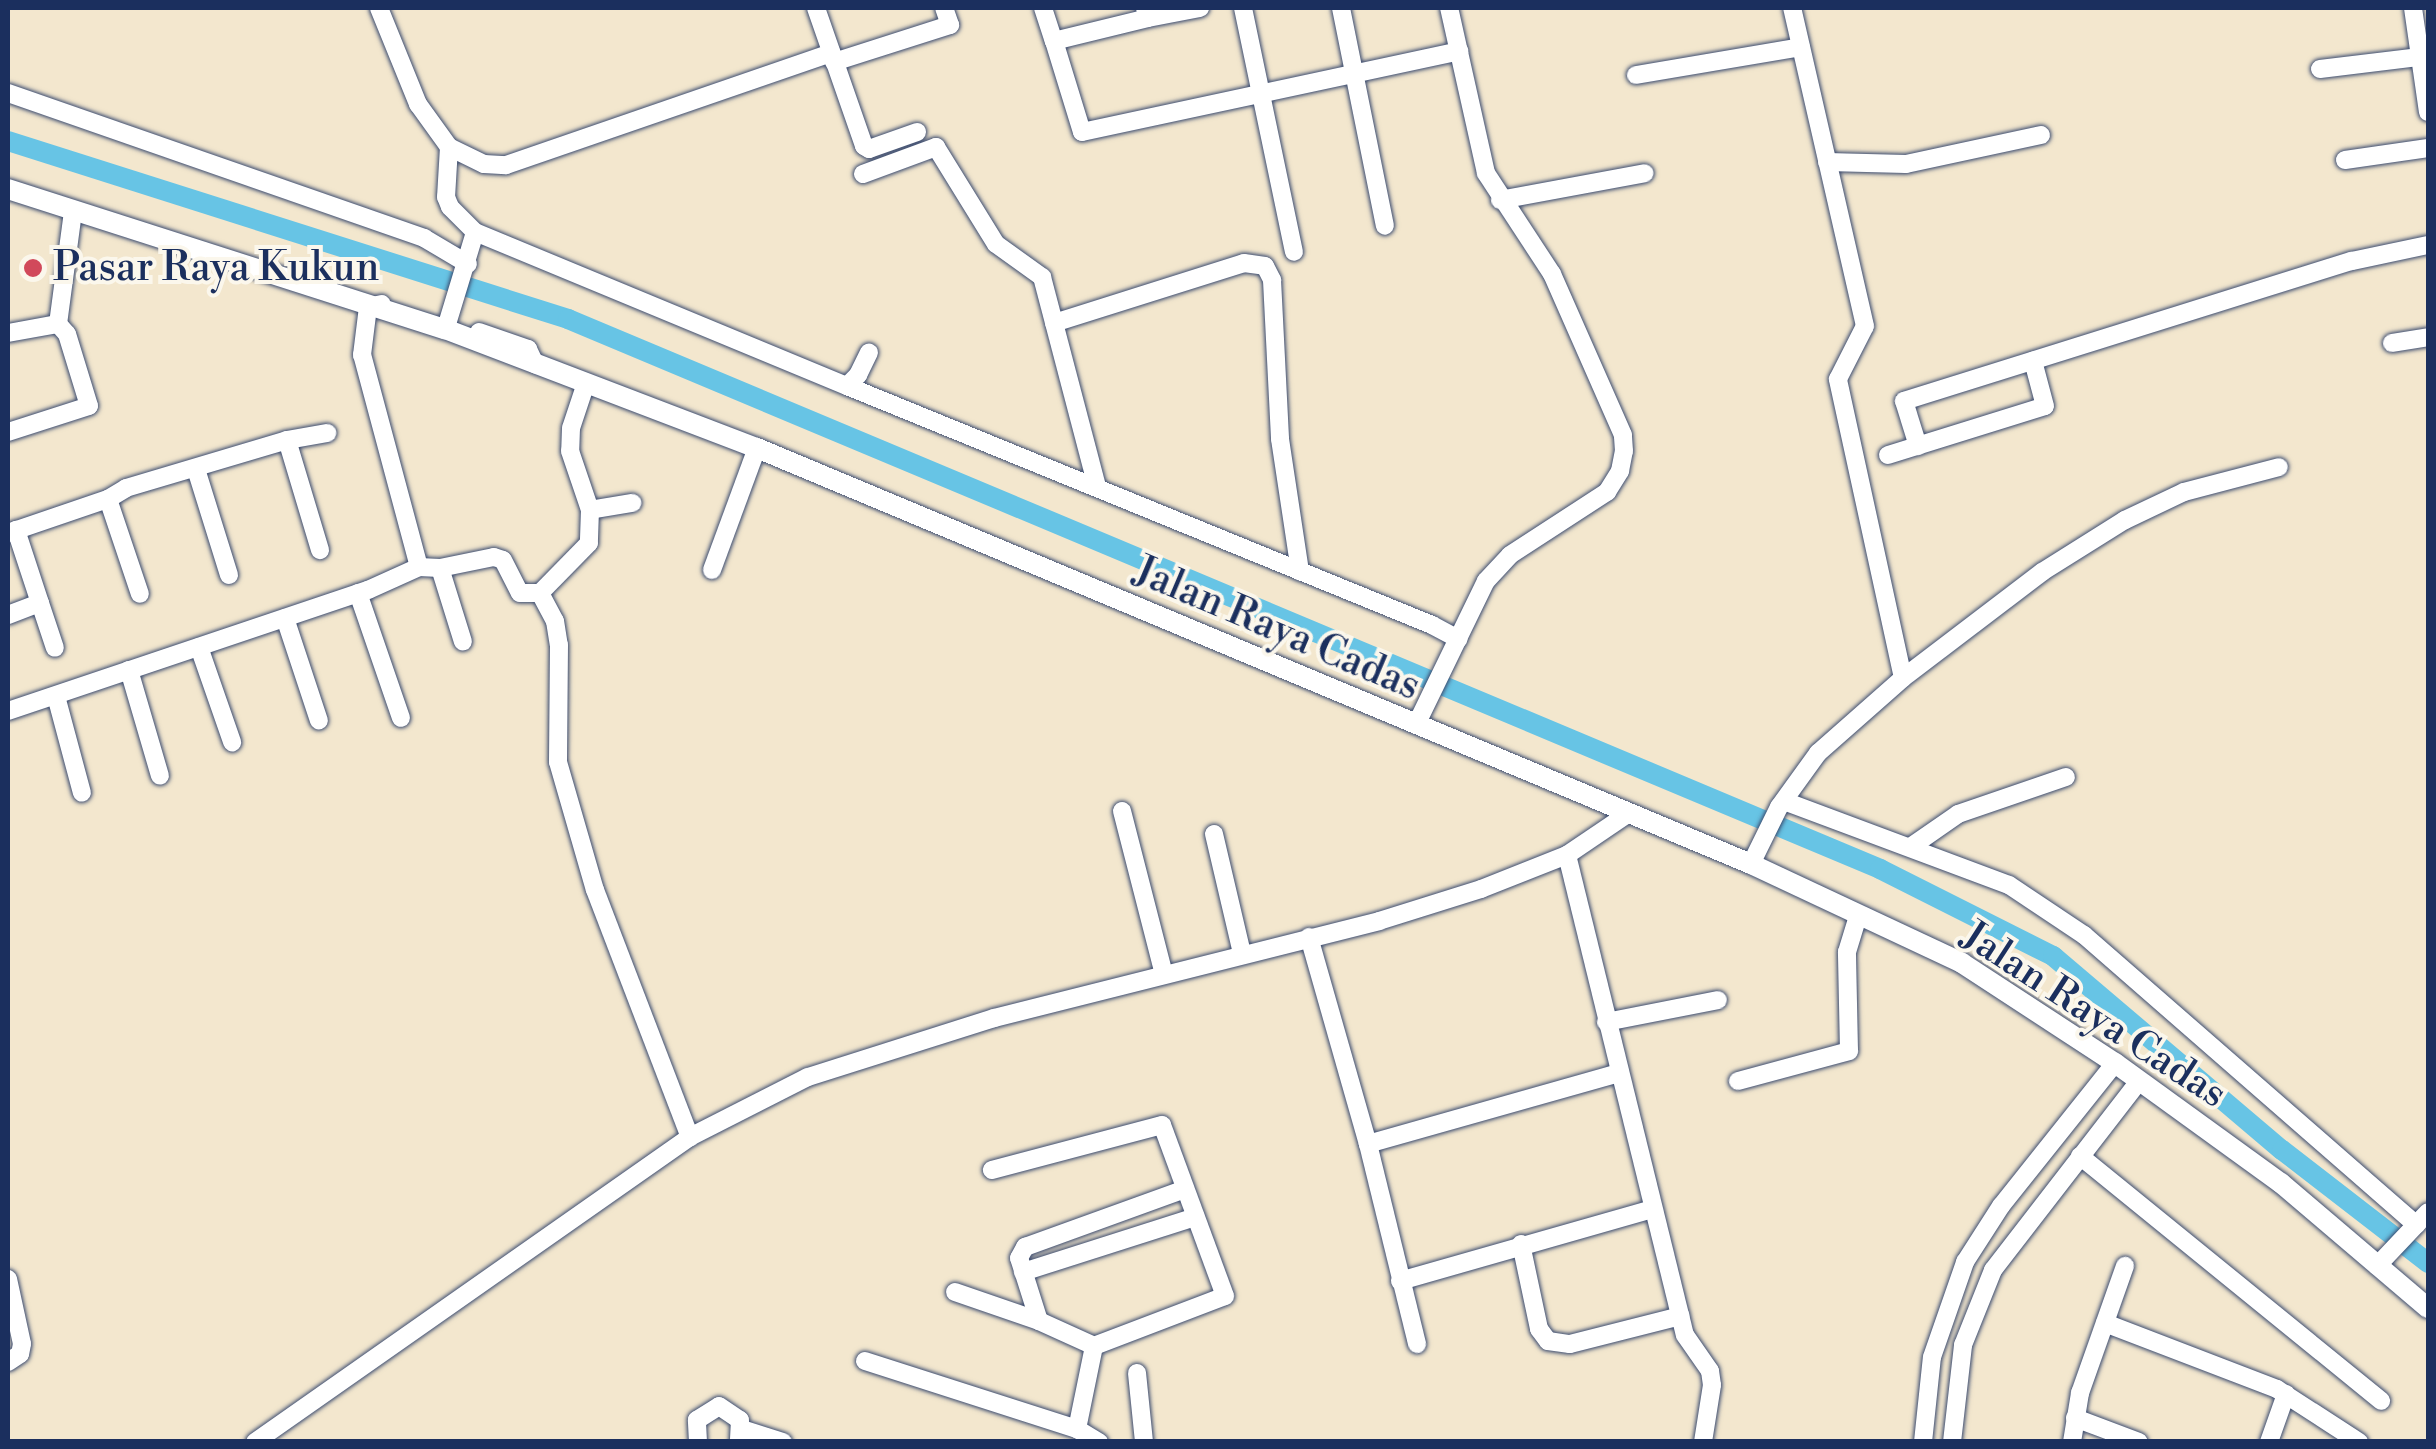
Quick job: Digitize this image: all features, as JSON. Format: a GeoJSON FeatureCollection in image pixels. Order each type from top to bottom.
{"type":"FeatureCollection","features":[{"type":"Feature","properties":{"kind":"street"},"geometry":{"type":"LineString","coordinates":[[379,8],[418,104],[449,147],[484,164],[506,165],[832,58],[950,24],[944,8]]}},
{"type":"Feature","properties":{"kind":"street"},"geometry":{"type":"LineString","coordinates":[[816,8],[864,146],[868,149],[917,132]]}},
{"type":"Feature","properties":{"kind":"street"},"geometry":{"type":"LineString","coordinates":[[1044,8],[1082,132],[1459,51]]}},
{"type":"Feature","properties":{"kind":"street"},"geometry":{"type":"LineString","coordinates":[[1054,41],[1146,13],[1200,8]]}},
{"type":"Feature","properties":{"kind":"street"},"geometry":{"type":"LineString","coordinates":[[1243,8],[1294,252]]}},
{"type":"Feature","properties":{"kind":"street"},"geometry":{"type":"LineString","coordinates":[[1340,8],[1385,226]]}},
{"type":"Feature","properties":{"kind":"street"},"geometry":{"type":"LineString","coordinates":[[1416,725],[1486,581],[1499,565],[1606,492],[1624,460],[1622,435],[1552,274],[1486,174],[1449,8]]}},
{"type":"Feature","properties":{"kind":"street"},"geometry":{"type":"LineString","coordinates":[[1792,8],[1864,326],[1838,378],[1904,678]]}},
{"type":"Feature","properties":{"kind":"street"},"geometry":{"type":"LineString","coordinates":[[2413,8],[2424,57],[2428,112]]}},
{"type":"Feature","properties":{"kind":"street"},"geometry":{"type":"LineString","coordinates":[[1636,75],[1801,47]]}},
{"type":"Feature","properties":{"kind":"street"},"geometry":{"type":"LineString","coordinates":[[2320,69],[2424,57]]}},
{"type":"Feature","properties":{"kind":"street"},"geometry":{"type":"LineString","coordinates":[[8,93],[424,238],[465,271]]}},
{"type":"Feature","properties":{"kind":"street"},"geometry":{"type":"LineString","coordinates":[[1828,162],[1906,164],[2040,135]]}},
{"type":"Feature","properties":{"kind":"street"},"geometry":{"type":"LineString","coordinates":[[449,147],[446,196],[461,221],[476,232],[1097,486],[1458,639]]}},
{"type":"Feature","properties":{"kind":"street"},"geometry":{"type":"LineString","coordinates":[[864,174],[936,148],[996,244],[1042,276],[1097,486]]}},
{"type":"Feature","properties":{"kind":"street"},"geometry":{"type":"LineString","coordinates":[[2344,160],[2428,148]]}},
{"type":"Feature","properties":{"kind":"street"},"geometry":{"type":"LineString","coordinates":[[1500,200],[1645,173]]}},
{"type":"Feature","properties":{"kind":"street","name":"Jalan Raya Cadas"},"geometry":{"type":"LineString","coordinates":[[8,190],[445,329],[757,448],[1751,864],[1962,963],[2115,1062],[2281,1182],[2428,1308]]}},
{"type":"Feature","properties":{"kind":"street"},"geometry":{"type":"LineString","coordinates":[[8,432],[89,406],[67,334],[58,324],[73,211]]}},
{"type":"Feature","properties":{"kind":"street"},"geometry":{"type":"LineString","coordinates":[[448,321],[476,232]]}},
{"type":"Feature","properties":{"kind":"street"},"geometry":{"type":"LineString","coordinates":[[1918,446],[1904,401],[2352,261],[2428,245]]}},
{"type":"Feature","properties":{"kind":"street"},"geometry":{"type":"LineString","coordinates":[[1054,323],[1244,262],[1264,266],[1272,280],[1280,439],[1300,571]]}},
{"type":"Feature","properties":{"kind":"street"},"geometry":{"type":"LineString","coordinates":[[419,567],[362,356],[368,307],[385,303],[448,321],[528,349],[535,364]]}},
{"type":"Feature","properties":{"kind":"street"},"geometry":{"type":"LineString","coordinates":[[8,333],[58,324]]}},
{"type":"Feature","properties":{"kind":"street"},"geometry":{"type":"LineString","coordinates":[[2392,342],[2428,337]]}},
{"type":"Feature","properties":{"kind":"street"},"geometry":{"type":"LineString","coordinates":[[846,386],[858,375],[869,352]]}},
{"type":"Feature","properties":{"kind":"street"},"geometry":{"type":"LineString","coordinates":[[1888,455],[2046,406],[2032,360]]}},
{"type":"Feature","properties":{"kind":"street"},"geometry":{"type":"LineString","coordinates":[[8,711],[358,593],[419,567],[440,568],[494,557],[503,560],[520,594],[540,593],[586,548],[590,510],[570,451],[572,428],[586,383]]}},
{"type":"Feature","properties":{"kind":"street"},"geometry":{"type":"LineString","coordinates":[[54,648],[12,531],[108,499],[126,488],[286,440],[326,433]]}},
{"type":"Feature","properties":{"kind":"street"},"geometry":{"type":"LineString","coordinates":[[286,440],[320,550]]}},
{"type":"Feature","properties":{"kind":"street"},"geometry":{"type":"LineString","coordinates":[[712,570],[757,448]]}},
{"type":"Feature","properties":{"kind":"street"},"geometry":{"type":"LineString","coordinates":[[1751,864],[1782,804],[1818,753],[1904,678],[2042,572],[2126,520],[2184,492],[2279,467]]}},
{"type":"Feature","properties":{"kind":"street"},"geometry":{"type":"LineString","coordinates":[[196,469],[228,575]]}},
{"type":"Feature","properties":{"kind":"street"},"geometry":{"type":"LineString","coordinates":[[108,499],[140,594]]}},
{"type":"Feature","properties":{"kind":"street"},"geometry":{"type":"LineString","coordinates":[[590,510],[632,503]]}},
{"type":"Feature","properties":{"kind":"street"},"geometry":{"type":"LineString","coordinates":[[440,568],[462,642]]}},
{"type":"Feature","properties":{"kind":"street"},"geometry":{"type":"LineString","coordinates":[[358,593],[400,718]]}},
{"type":"Feature","properties":{"kind":"street"},"geometry":{"type":"LineString","coordinates":[[540,593],[554,621],[560,645],[561,778],[637,1007],[690,1136]]}},
{"type":"Feature","properties":{"kind":"street"},"geometry":{"type":"LineString","coordinates":[[8,614],[40,604]]}},
{"type":"Feature","properties":{"kind":"street"},"geometry":{"type":"LineString","coordinates":[[286,618],[319,721]]}},
{"type":"Feature","properties":{"kind":"street"},"geometry":{"type":"LineString","coordinates":[[200,647],[232,742]]}},
{"type":"Feature","properties":{"kind":"street"},"geometry":{"type":"LineString","coordinates":[[129,670],[160,776]]}},
{"type":"Feature","properties":{"kind":"street"},"geometry":{"type":"LineString","coordinates":[[56,696],[82,792]]}},
{"type":"Feature","properties":{"kind":"street"},"geometry":{"type":"LineString","coordinates":[[1912,846],[1958,814],[2066,777]]}},
{"type":"Feature","properties":{"kind":"street"},"geometry":{"type":"LineString","coordinates":[[1782,804],[1912,846],[2009,885],[2084,935],[2416,1225],[2380,1263]]}},
{"type":"Feature","properties":{"kind":"street"},"geometry":{"type":"LineString","coordinates":[[1122,810],[1164,974]]}},
{"type":"Feature","properties":{"kind":"street"},"geometry":{"type":"LineString","coordinates":[[255,1442],[690,1136],[808,1077],[994,1018],[1396,916],[1567,855],[1629,813]]}},
{"type":"Feature","properties":{"kind":"street"},"geometry":{"type":"LineString","coordinates":[[1214,834],[1242,953]]}},
{"type":"Feature","properties":{"kind":"street"},"geometry":{"type":"LineString","coordinates":[[1567,855],[1686,1336],[1710,1371],[1712,1385],[1702,1442]]}},
{"type":"Feature","properties":{"kind":"street"},"geometry":{"type":"LineString","coordinates":[[1738,1081],[1849,1051],[1847,952],[1858,917]]}},
{"type":"Feature","properties":{"kind":"street"},"geometry":{"type":"LineString","coordinates":[[1309,937],[1368,1144],[1417,1344]]}},
{"type":"Feature","properties":{"kind":"street"},"geometry":{"type":"LineString","coordinates":[[1606,1022],[1718,1000]]}},
{"type":"Feature","properties":{"kind":"street"},"geometry":{"type":"LineString","coordinates":[[1923,1442],[1932,1357],[1965,1262],[2001,1206],[2115,1062]]}},
{"type":"Feature","properties":{"kind":"street"},"geometry":{"type":"LineString","coordinates":[[1368,1144],[1619,1073]]}},
{"type":"Feature","properties":{"kind":"street"},"geometry":{"type":"LineString","coordinates":[[1952,1442],[1963,1345],[1987,1283],[2012,1241],[2139,1081]]}},
{"type":"Feature","properties":{"kind":"street"},"geometry":{"type":"LineString","coordinates":[[956,1292],[1039,1321],[1094,1346],[1223,1300],[1226,1292],[1184,1190],[1164,1127],[1158,1123],[992,1170]]}},
{"type":"Feature","properties":{"kind":"street"},"geometry":{"type":"LineString","coordinates":[[2080,1156],[2381,1401]]}},
{"type":"Feature","properties":{"kind":"street"},"geometry":{"type":"LineString","coordinates":[[1039,1321],[1019,1258],[1025,1247],[1184,1190]]}},
{"type":"Feature","properties":{"kind":"street"},"geometry":{"type":"LineString","coordinates":[[1400,1281],[1653,1209]]}},
{"type":"Feature","properties":{"kind":"street"},"geometry":{"type":"LineString","coordinates":[[1023,1272],[1195,1217]]}},
{"type":"Feature","properties":{"kind":"street"},"geometry":{"type":"LineString","coordinates":[[1521,1244],[1539,1329],[1548,1342],[1570,1344],[1681,1316]]}},
{"type":"Feature","properties":{"kind":"street"},"geometry":{"type":"LineString","coordinates":[[2072,1442],[2075,1418],[2125,1266]]}},
{"type":"Feature","properties":{"kind":"street"},"geometry":{"type":"LineString","coordinates":[[8,1279],[22,1344],[20,1354],[8,1362]]}},
{"type":"Feature","properties":{"kind":"street"},"geometry":{"type":"LineString","coordinates":[[2104,1323],[2286,1394],[2359,1442]]}},
{"type":"Feature","properties":{"kind":"street"},"geometry":{"type":"LineString","coordinates":[[865,1362],[1090,1438],[1094,1346]]}},
{"type":"Feature","properties":{"kind":"street"},"geometry":{"type":"LineString","coordinates":[[1136,1373],[1144,1442]]}},
{"type":"Feature","properties":{"kind":"street"},"geometry":{"type":"LineString","coordinates":[[2269,1442],[2286,1394]]}},
{"type":"Feature","properties":{"kind":"street"},"geometry":{"type":"LineString","coordinates":[[698,1442],[697,1420],[710,1408],[728,1408],[741,1435],[783,1442]]}},
{"type":"Feature","properties":{"kind":"street"},"geometry":{"type":"LineString","coordinates":[[2075,1418],[2140,1442]]}},
{"type":"Feature","properties":{"kind":"waterway"},"geometry":{"type":"LineString","coordinates":[[8,141],[568,319],[1880,869],[2053,956],[2282,1150],[2428,1263]]}},
{"type":"Feature","properties":{"kind":"place","name":"Pasar Raya Kukun"},"geometry":{"type":"Point","coordinates":[33,268]}}]}
